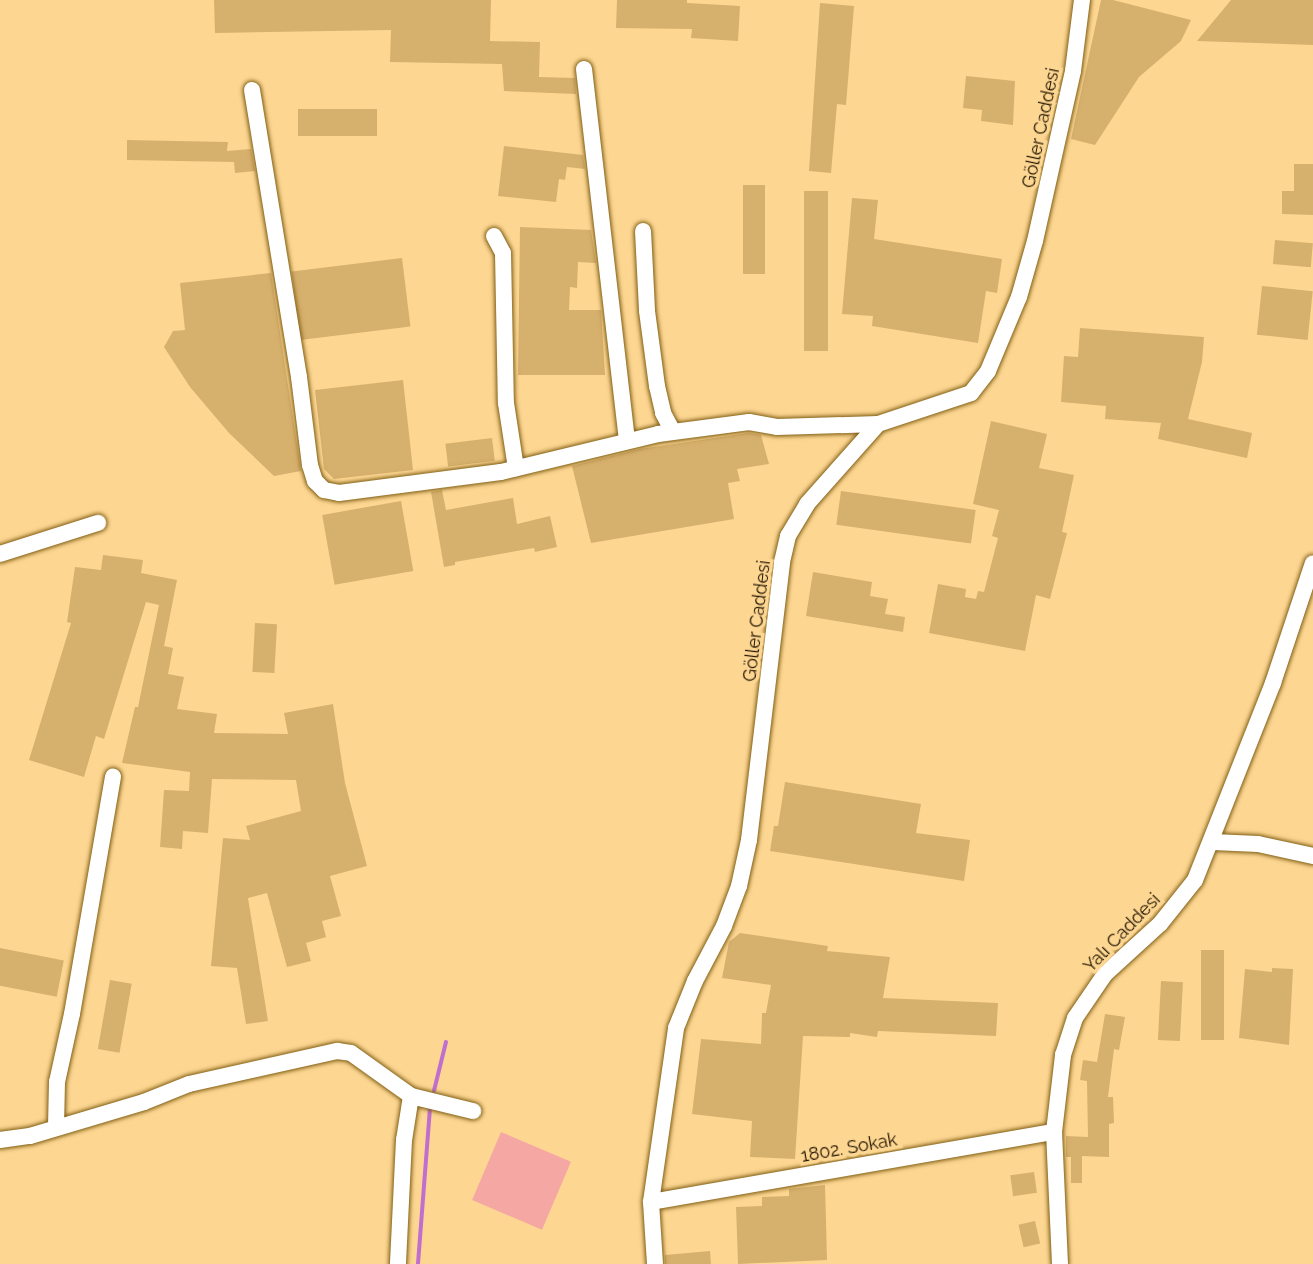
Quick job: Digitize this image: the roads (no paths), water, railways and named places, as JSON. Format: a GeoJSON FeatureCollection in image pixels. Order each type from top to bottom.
{"type":"FeatureCollection","features":[{"type":"Feature","properties":{"kind":"street","name":"Göller Caddesi"},"geometry":{"type":"LineString","coordinates":[[655,1264],[651,1202],[676,1028],[695,981],[724,926],[739,886],[749,840],[782,562],[788,536],[807,504],[878,424],[971,393],[988,371],[1019,297],[1035,241],[1073,71],[1082,0]]}},
{"type":"Feature","properties":{"kind":"street"},"geometry":{"type":"LineString","coordinates":[[584,69],[627,441]]}},
{"type":"Feature","properties":{"kind":"street"},"geometry":{"type":"LineString","coordinates":[[252,90],[315,481],[324,490],[339,493],[516,468],[627,441],[749,422],[777,427],[878,424]]}},
{"type":"Feature","properties":{"kind":"street"},"geometry":{"type":"LineString","coordinates":[[643,231],[647,311],[657,386],[663,413],[673,432]]}},
{"type":"Feature","properties":{"kind":"street"},"geometry":{"type":"LineString","coordinates":[[494,236],[503,253],[506,403],[516,468]]}},
{"type":"Feature","properties":{"kind":"street"},"geometry":{"type":"LineString","coordinates":[[0,554],[98,523]]}},
{"type":"Feature","properties":{"kind":"street","name":"Yalı Caddesi"},"geometry":{"type":"LineString","coordinates":[[1060,1264],[1054,1132],[1063,1055],[1075,1018],[1105,974],[1160,924],[1195,880],[1213,842],[1313,563]]}},
{"type":"Feature","properties":{"kind":"street"},"geometry":{"type":"LineString","coordinates":[[56,1126],[57,1082],[72,1014],[113,777]]}},
{"type":"Feature","properties":{"kind":"street"},"geometry":{"type":"LineString","coordinates":[[1213,842],[1258,844],[1313,856]]}},
{"type":"Feature","properties":{"kind":"street"},"geometry":{"type":"LineString","coordinates":[[0,1140],[30,1136],[56,1126],[144,1102],[189,1084],[337,1051],[351,1053],[411,1096],[472,1111]]}},
{"type":"Feature","properties":{"kind":"street"},"geometry":{"type":"LineString","coordinates":[[398,1264],[404,1140],[411,1096]]}},
{"type":"Feature","properties":{"kind":"street","name":"1802. Sokak"},"geometry":{"type":"LineString","coordinates":[[651,1202],[1054,1132]]}},
{"type":"Feature","properties":{"kind":"waterway"},"geometry":{"type":"LineString","coordinates":[[434,1091],[446,1042]]}},
{"type":"Feature","properties":{"kind":"waterway"},"geometry":{"type":"LineString","coordinates":[[418,1264],[430,1107]]}}]}
